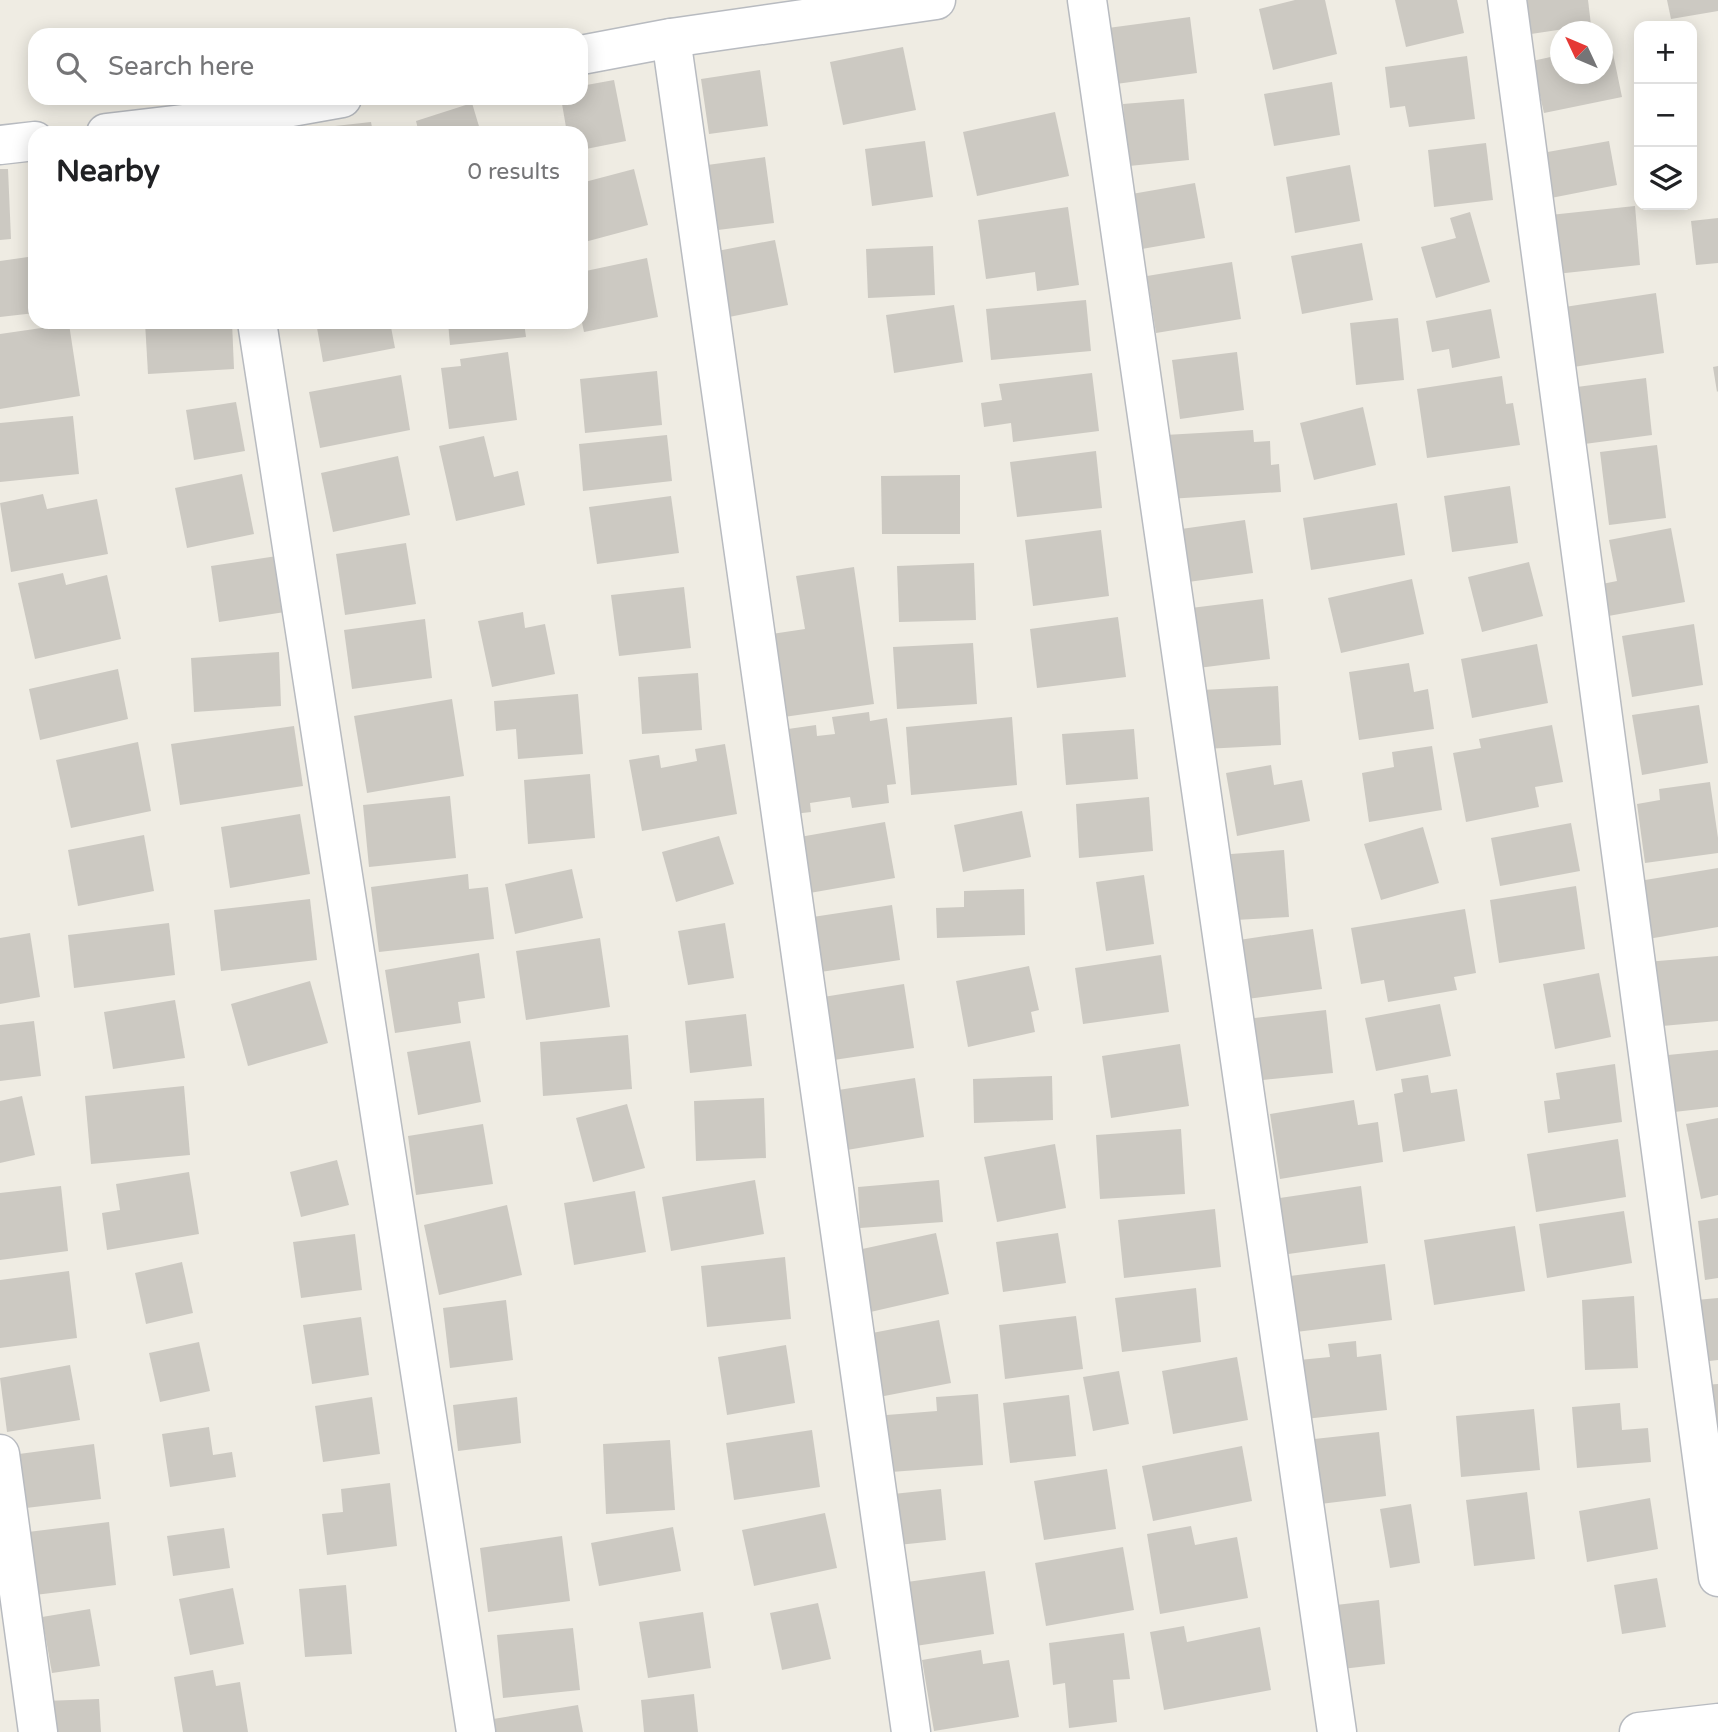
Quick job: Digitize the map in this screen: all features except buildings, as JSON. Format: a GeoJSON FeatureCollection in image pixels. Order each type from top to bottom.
{"type":"FeatureCollection","features":[{"type":"Feature","properties":{"kind":"street"},"geometry":{"type":"LineString","coordinates":[[588,54],[671,38],[936,0]]}},
{"type":"Feature","properties":{"kind":"street"},"geometry":{"type":"LineString","coordinates":[[1087,0],[1337,1732]]}},
{"type":"Feature","properties":{"kind":"street"},"geometry":{"type":"LineString","coordinates":[[1507,0],[1718,1577]]}},
{"type":"Feature","properties":{"kind":"street"},"geometry":{"type":"LineString","coordinates":[[671,38],[911,1732]]}},
{"type":"Feature","properties":{"kind":"street"},"geometry":{"type":"LineString","coordinates":[[226,126],[313,105]]}},
{"type":"Feature","properties":{"kind":"street"},"geometry":{"type":"LineString","coordinates":[[0,145],[28,142]]}},
{"type":"Feature","properties":{"kind":"street"},"geometry":{"type":"LineString","coordinates":[[258,329],[476,1732]]}},
{"type":"Feature","properties":{"kind":"street"},"geometry":{"type":"LineString","coordinates":[[0,1454],[38,1732]]}},
{"type":"Feature","properties":{"kind":"street"},"geometry":{"type":"LineString","coordinates":[[1639,1732],[1718,1723]]}}]}
